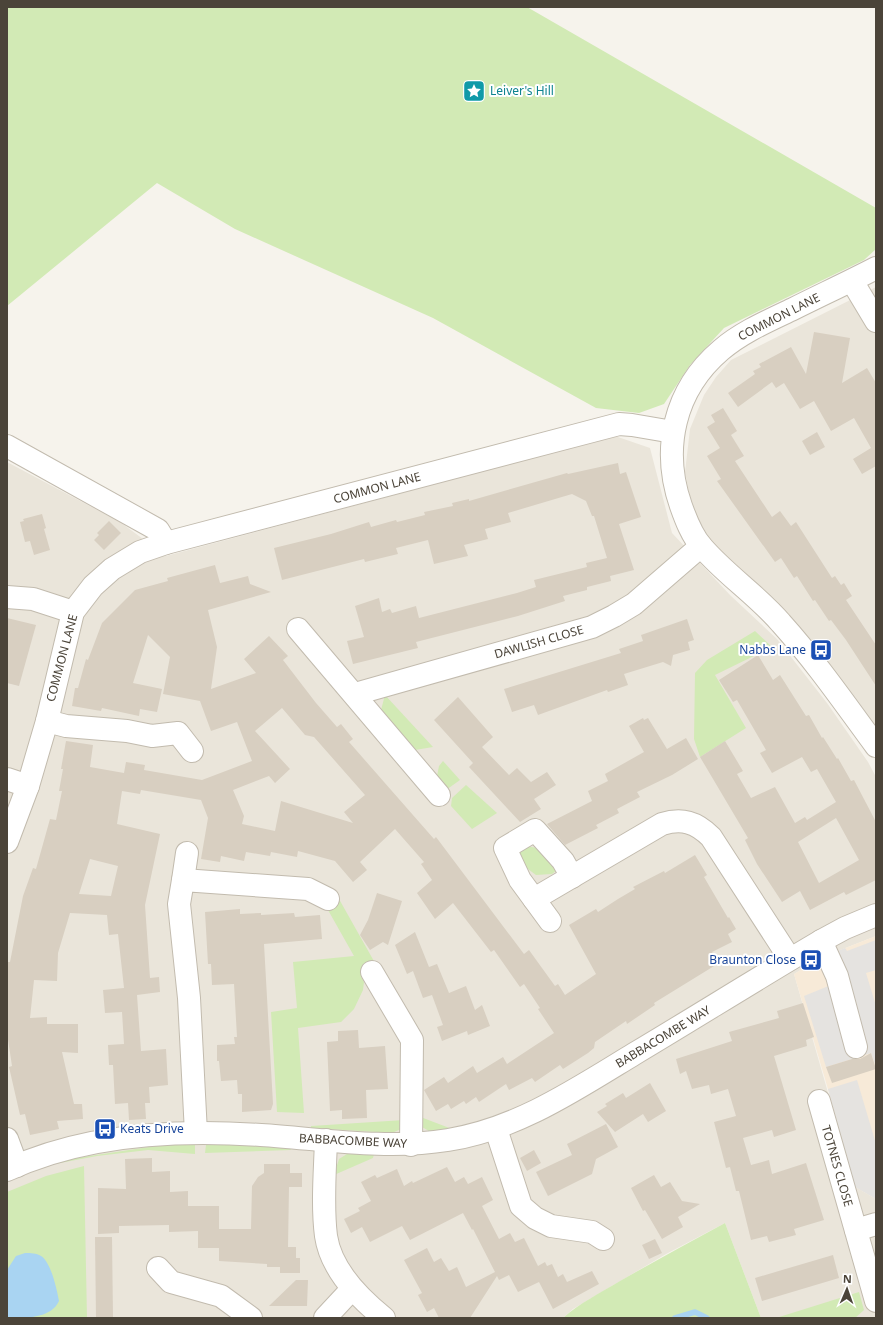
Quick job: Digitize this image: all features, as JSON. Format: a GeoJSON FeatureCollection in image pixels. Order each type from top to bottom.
{"type":"FeatureCollection","features":[{"type":"Feature","properties":{"kind":"street","name":"COMMON LANE"},"geometry":{"type":"LineString","coordinates":[[7,842],[28,786],[73,612],[93,586],[112,569],[140,552],[166,543],[619,424],[632,424],[672,432],[679,410],[689,389],[704,367],[721,350],[754,327],[852,281],[876,268]]}},
{"type":"Feature","properties":{"kind":"street"},"geometry":{"type":"LineString","coordinates":[[852,281],[876,322]]}},
{"type":"Feature","properties":{"kind":"street"},"geometry":{"type":"LineString","coordinates":[[672,432],[671,468],[676,493],[686,521],[701,546],[724,570],[780,621],[811,658],[876,746]]}},
{"type":"Feature","properties":{"kind":"street"},"geometry":{"type":"LineString","coordinates":[[7,446],[158,530],[166,543]]}},
{"type":"Feature","properties":{"kind":"street","name":"DAWLISH CLOSE"},"geometry":{"type":"LineString","coordinates":[[355,694],[592,626],[614,616],[634,604],[701,546]]}},
{"type":"Feature","properties":{"kind":"street"},"geometry":{"type":"LineString","coordinates":[[7,597],[32,598],[73,612]]}},
{"type":"Feature","properties":{"kind":"street"},"geometry":{"type":"LineString","coordinates":[[298,629],[355,694],[439,795]]}},
{"type":"Feature","properties":{"kind":"street"},"geometry":{"type":"LineString","coordinates":[[46,721],[66,726],[128,731],[152,736],[178,733],[192,751]]}},
{"type":"Feature","properties":{"kind":"street"},"geometry":{"type":"LineString","coordinates":[[7,779],[28,786]]}},
{"type":"Feature","properties":{"kind":"street"},"geometry":{"type":"LineString","coordinates":[[534,899],[662,824],[673,821],[694,824],[711,837],[790,960]]}},
{"type":"Feature","properties":{"kind":"street"},"geometry":{"type":"LineString","coordinates":[[550,921],[520,880],[505,848],[535,830],[563,860],[572,877]]}},
{"type":"Feature","properties":{"kind":"street"},"geometry":{"type":"LineString","coordinates":[[187,853],[179,904],[189,998],[196,1133]]}},
{"type":"Feature","properties":{"kind":"street"},"geometry":{"type":"LineString","coordinates":[[183,880],[308,889],[328,899]]}},
{"type":"Feature","properties":{"kind":"street","name":"BABBACOMBE WAY"},"geometry":{"type":"LineString","coordinates":[[12,1168],[73,1147],[132,1136],[196,1133],[258,1134],[411,1145],[450,1140],[496,1129],[559,1100],[821,941],[845,928],[876,915]]}},
{"type":"Feature","properties":{"kind":"street"},"geometry":{"type":"LineString","coordinates":[[821,941],[837,976],[856,1047]]}},
{"type":"Feature","properties":{"kind":"street"},"geometry":{"type":"LineString","coordinates":[[372,972],[412,1040],[411,1145]]}},
{"type":"Feature","properties":{"kind":"street","name":"TOTNES CLOSE"},"geometry":{"type":"LineString","coordinates":[[819,1101],[866,1227],[876,1301]]}},
{"type":"Feature","properties":{"kind":"street"},"geometry":{"type":"LineString","coordinates":[[496,1129],[521,1206],[535,1218],[551,1226],[592,1232],[603,1239]]}},
{"type":"Feature","properties":{"kind":"street"},"geometry":{"type":"LineString","coordinates":[[7,1139],[12,1168]]}},
{"type":"Feature","properties":{"kind":"street"},"geometry":{"type":"LineString","coordinates":[[326,1140],[324,1209],[326,1238],[336,1262],[352,1289],[384,1318]]}},
{"type":"Feature","properties":{"kind":"street"},"geometry":{"type":"LineString","coordinates":[[158,1268],[171,1282],[221,1296],[251,1318]]}},
{"type":"Feature","properties":{"kind":"street"},"geometry":{"type":"LineString","coordinates":[[325,1318],[352,1289]]}},
{"type":"Feature","properties":{"kind":"shaded area"},"geometry":{"type":"Polygon","coordinates":[[[876,287],[876,730],[825,658],[783,610],[712,542],[698,520],[689,493],[685,472],[690,429],[704,395],[716,377],[731,360],[876,287]]]}},
{"type":"Feature","properties":{"kind":"shaded area"},"geometry":{"type":"Polygon","coordinates":[[[615,436],[650,448],[672,533],[730,595],[777,639],[827,703],[868,762],[876,777],[876,936],[820,958],[794,974],[855,1187],[876,1199],[876,1318],[761,1318],[725,1223],[666,1254],[573,1309],[563,1318],[7,1318],[7,462],[120,522],[166,556],[615,436]]]}},
{"type":"Feature","properties":{"kind":"shaded area"},"geometry":{"type":"Polygon","coordinates":[[[876,936],[876,1199],[855,1187],[794,974],[820,958],[876,936]]]}},
{"type":"Feature","properties":{"kind":"shaded area"},"geometry":{"type":"Polygon","coordinates":[[[876,940],[876,970],[866,973],[876,1006],[876,1067],[871,1053],[826,1067],[804,996],[831,985],[820,958],[845,948],[847,951],[876,940]]]}},
{"type":"Feature","properties":{"kind":"shaded area"},"geometry":{"type":"Polygon","coordinates":[[[857,1080],[876,1144],[876,1199],[855,1187],[828,1089],[857,1080]]]}},
{"type":"Feature","properties":{"kind":"green space"},"geometry":{"type":"Polygon","coordinates":[[[7,7],[527,7],[876,208],[876,249],[864,260],[724,328],[690,365],[664,404],[639,413],[596,408],[433,318],[235,229],[157,183],[7,306],[7,7]]]}},
{"type":"Feature","properties":{"kind":"green space"},"geometry":{"type":"Polygon","coordinates":[[[755,631],[772,647],[715,675],[746,728],[700,757],[694,739],[695,673],[707,660],[755,631]]]}},
{"type":"Feature","properties":{"kind":"green space"},"geometry":{"type":"Polygon","coordinates":[[[385,695],[433,747],[415,750],[398,732],[381,710],[385,695]]]}},
{"type":"Feature","properties":{"kind":"green space"},"geometry":{"type":"Polygon","coordinates":[[[443,761],[460,780],[446,790],[437,776],[439,766],[443,761]]]}},
{"type":"Feature","properties":{"kind":"green space"},"geometry":{"type":"Polygon","coordinates":[[[466,785],[497,813],[472,829],[451,806],[452,798],[466,785]]]}},
{"type":"Feature","properties":{"kind":"green space"},"geometry":{"type":"Polygon","coordinates":[[[527,846],[551,851],[561,867],[552,874],[536,875],[524,866],[517,851],[527,846]]]}},
{"type":"Feature","properties":{"kind":"green space"},"geometry":{"type":"Polygon","coordinates":[[[339,899],[375,963],[361,976],[364,982],[363,990],[354,1009],[341,1022],[298,1028],[304,1113],[277,1112],[271,1012],[297,1008],[293,962],[354,956],[328,910],[339,899]]]}},
{"type":"Feature","properties":{"kind":"green space"},"geometry":{"type":"Polygon","coordinates":[[[418,1116],[452,1129],[429,1131],[422,1127],[418,1116]]]}},
{"type":"Feature","properties":{"kind":"green space"},"geometry":{"type":"Polygon","coordinates":[[[404,1120],[401,1129],[392,1133],[311,1128],[311,1126],[404,1120]]]}},
{"type":"Feature","properties":{"kind":"green space"},"geometry":{"type":"Polygon","coordinates":[[[219,1144],[290,1148],[291,1150],[205,1153],[206,1145],[219,1144]]]}},
{"type":"Feature","properties":{"kind":"green space"},"geometry":{"type":"Polygon","coordinates":[[[162,1145],[195,1145],[195,1154],[148,1150],[97,1156],[44,1166],[76,1158],[162,1145]]]}},
{"type":"Feature","properties":{"kind":"green space"},"geometry":{"type":"Polygon","coordinates":[[[347,1154],[374,1154],[373,1158],[334,1175],[339,1159],[347,1154]]]}},
{"type":"Feature","properties":{"kind":"green space"},"geometry":{"type":"Polygon","coordinates":[[[84,1166],[87,1318],[7,1318],[7,1192],[46,1176],[84,1166]]]}},
{"type":"Feature","properties":{"kind":"green space"},"geometry":{"type":"Polygon","coordinates":[[[725,1223],[761,1318],[563,1318],[598,1294],[725,1223]]]}},
{"type":"Feature","properties":{"kind":"green space"},"geometry":{"type":"Polygon","coordinates":[[[859,1292],[864,1310],[855,1318],[776,1318],[859,1292]]]}},
{"type":"Feature","properties":{"kind":"water"},"geometry":{"type":"Polygon","coordinates":[[[25,1253],[37,1254],[45,1259],[51,1270],[59,1301],[55,1307],[44,1314],[29,1317],[7,1318],[7,1270],[16,1256],[25,1253]]]}},
{"type":"Feature","properties":{"kind":"building"},"geometry":{"type":"Polygon","coordinates":[[[814,332],[850,338],[842,383],[867,368],[876,383],[876,466],[862,474],[853,459],[871,448],[854,418],[831,431],[814,401],[800,409],[784,383],[776,388],[772,382],[738,407],[728,393],[755,374],[753,371],[761,367],[759,364],[791,347],[806,374],[814,332]]]}},
{"type":"Feature","properties":{"kind":"building"},"geometry":{"type":"Polygon","coordinates":[[[723,408],[737,431],[731,435],[744,456],[735,461],[772,517],[780,511],[791,526],[796,522],[832,578],[835,576],[841,585],[844,583],[852,596],[846,600],[876,645],[876,686],[846,640],[831,620],[829,621],[815,600],[813,601],[797,576],[794,578],[781,558],[775,562],[717,481],[721,479],[707,456],[720,448],[707,427],[715,422],[711,415],[723,408]]]}},
{"type":"Feature","properties":{"kind":"building"},"geometry":{"type":"Polygon","coordinates":[[[817,432],[825,447],[810,455],[802,441],[817,432]]]}},
{"type":"Feature","properties":{"kind":"building"},"geometry":{"type":"Polygon","coordinates":[[[618,463],[620,474],[626,472],[641,517],[619,524],[634,570],[610,576],[611,581],[587,587],[587,590],[563,596],[565,601],[518,616],[416,642],[418,648],[353,664],[347,641],[364,637],[355,606],[379,598],[382,612],[390,609],[392,613],[416,606],[419,618],[536,587],[534,580],[587,567],[586,563],[607,558],[594,516],[592,516],[586,501],[572,494],[508,513],[511,522],[485,529],[488,539],[464,545],[468,556],[434,564],[428,540],[396,548],[398,554],[365,562],[364,559],[282,580],[274,548],[331,534],[369,522],[371,527],[396,520],[397,522],[425,515],[424,512],[453,506],[452,503],[469,499],[469,501],[567,473],[618,463]]]}},
{"type":"Feature","properties":{"kind":"building"},"geometry":{"type":"Polygon","coordinates":[[[42,514],[46,528],[44,529],[50,550],[34,555],[30,541],[25,542],[20,522],[24,521],[23,519],[42,514]]]}},
{"type":"Feature","properties":{"kind":"building"},"geometry":{"type":"Polygon","coordinates":[[[109,521],[121,533],[104,550],[94,540],[99,535],[97,533],[109,521]]]}},
{"type":"Feature","properties":{"kind":"building"},"geometry":{"type":"Polygon","coordinates":[[[215,565],[220,583],[248,576],[250,584],[271,592],[208,610],[217,647],[211,689],[256,673],[244,659],[269,636],[288,656],[283,660],[316,703],[337,727],[341,724],[353,739],[349,742],[434,839],[436,837],[524,954],[529,950],[555,986],[558,984],[565,995],[596,974],[569,925],[596,909],[598,912],[635,889],[633,887],[664,871],[665,873],[695,855],[707,875],[704,877],[736,929],[728,934],[732,942],[712,952],[719,963],[654,1003],[655,1005],[627,1024],[626,1021],[595,1042],[594,1048],[563,1069],[560,1065],[535,1082],[532,1078],[509,1090],[506,1084],[479,1102],[476,1097],[466,1104],[464,1101],[451,1109],[448,1104],[436,1111],[424,1090],[444,1077],[448,1083],[473,1066],[477,1073],[503,1057],[507,1064],[554,1033],[524,984],[520,987],[494,950],[491,952],[453,903],[435,919],[417,893],[432,880],[421,864],[424,862],[395,829],[360,862],[367,870],[353,882],[335,861],[298,851],[297,857],[271,852],[270,856],[246,852],[244,861],[221,856],[220,862],[201,859],[208,818],[201,800],[141,790],[140,794],[122,791],[117,824],[160,834],[145,905],[150,978],[159,977],[160,992],[137,995],[141,1051],[166,1049],[168,1085],[149,1087],[150,1103],[145,1103],[146,1119],[129,1120],[128,1103],[115,1104],[113,1065],[109,1065],[108,1045],[124,1044],[122,1012],[105,1013],[103,990],[124,988],[118,934],[109,935],[107,915],[70,913],[58,953],[57,981],[34,980],[30,1018],[47,1017],[47,1024],[78,1024],[78,1053],[62,1052],[74,1104],[82,1104],[83,1119],[57,1121],[59,1129],[30,1135],[25,1114],[20,1115],[9,1067],[12,1066],[7,1033],[7,962],[10,962],[23,896],[33,868],[36,869],[50,819],[56,820],[62,791],[59,791],[66,741],[93,745],[90,767],[124,773],[126,762],[145,765],[144,770],[202,780],[252,761],[237,722],[211,731],[200,701],[163,694],[170,657],[148,635],[133,683],[162,689],[157,712],[140,709],[139,716],[102,708],[101,711],[72,706],[75,688],[78,688],[86,659],[88,660],[102,623],[135,590],[168,581],[167,578],[215,565]],[[282,708],[255,731],[290,769],[275,783],[269,776],[233,790],[244,816],[242,824],[275,831],[281,801],[353,823],[344,812],[365,795],[314,737],[305,735],[282,708]],[[90,859],[79,894],[111,896],[118,866],[90,859]]]}},
{"type":"Feature","properties":{"kind":"building"},"geometry":{"type":"Polygon","coordinates":[[[7,618],[36,625],[19,686],[7,683],[7,618]]]}},
{"type":"Feature","properties":{"kind":"building"},"geometry":{"type":"Polygon","coordinates":[[[687,619],[694,640],[688,642],[690,650],[673,655],[671,666],[663,662],[624,674],[628,685],[608,692],[607,690],[538,715],[534,705],[512,712],[504,689],[621,653],[619,649],[643,641],[641,635],[687,619]]]}},
{"type":"Feature","properties":{"kind":"building"},"geometry":{"type":"Polygon","coordinates":[[[758,655],[773,680],[780,675],[806,716],[809,715],[822,738],[823,737],[837,759],[838,758],[851,781],[854,780],[876,822],[876,880],[846,895],[844,892],[810,910],[800,891],[782,902],[757,864],[745,840],[748,838],[700,757],[725,741],[743,771],[737,774],[751,798],[775,787],[795,823],[805,817],[807,820],[836,802],[817,769],[811,772],[802,757],[772,773],[760,753],[766,750],[737,700],[733,702],[719,680],[758,655]],[[836,818],[798,842],[819,883],[859,860],[836,818]]]}},
{"type":"Feature","properties":{"kind":"building"},"geometry":{"type":"Polygon","coordinates":[[[458,697],[493,737],[482,747],[509,775],[517,768],[531,782],[547,772],[556,785],[534,799],[541,809],[520,822],[469,767],[473,763],[434,720],[458,697]]]}},
{"type":"Feature","properties":{"kind":"building"},"geometry":{"type":"Polygon","coordinates":[[[643,718],[644,720],[648,718],[667,749],[686,738],[698,759],[672,775],[637,792],[640,797],[617,809],[619,813],[596,825],[598,828],[565,845],[547,824],[592,801],[588,791],[608,781],[605,774],[644,752],[629,726],[643,718]]]}},
{"type":"Feature","properties":{"kind":"building"},"geometry":{"type":"Polygon","coordinates":[[[377,893],[402,901],[388,945],[383,942],[370,950],[360,935],[368,920],[377,893]]]}},
{"type":"Feature","properties":{"kind":"building"},"geometry":{"type":"Polygon","coordinates":[[[240,909],[240,914],[261,913],[261,915],[294,913],[295,917],[320,915],[322,939],[264,944],[273,1104],[271,1110],[242,1112],[242,1094],[238,1094],[237,1080],[221,1081],[219,1061],[217,1061],[217,1045],[235,1044],[234,1037],[237,1037],[234,984],[212,985],[211,964],[208,964],[205,912],[240,909]]]}},
{"type":"Feature","properties":{"kind":"building"},"geometry":{"type":"Polygon","coordinates":[[[415,932],[429,967],[437,964],[449,993],[466,986],[475,1010],[482,1005],[490,1026],[468,1035],[467,1031],[442,1041],[437,1027],[443,1025],[432,995],[423,998],[413,971],[407,974],[395,945],[415,932]]]}},
{"type":"Feature","properties":{"kind":"building"},"geometry":{"type":"Polygon","coordinates":[[[803,1003],[814,1037],[806,1040],[807,1046],[774,1056],[796,1130],[774,1137],[772,1130],[743,1138],[751,1165],[769,1160],[772,1174],[806,1163],[824,1220],[794,1229],[796,1235],[769,1242],[767,1236],[751,1240],[739,1191],[736,1191],[730,1167],[726,1168],[714,1122],[736,1116],[728,1089],[711,1094],[709,1085],[692,1089],[686,1071],[680,1074],[676,1059],[732,1041],[729,1032],[779,1018],[777,1011],[803,1003]]]}},
{"type":"Feature","properties":{"kind":"building"},"geometry":{"type":"Polygon","coordinates":[[[358,1030],[359,1048],[385,1046],[388,1089],[366,1090],[367,1118],[342,1119],[342,1110],[330,1111],[327,1042],[338,1041],[338,1031],[358,1030]]]}},
{"type":"Feature","properties":{"kind":"building"},"geometry":{"type":"Polygon","coordinates":[[[871,1053],[876,1069],[832,1083],[826,1067],[852,1059],[860,1059],[871,1053]]]}},
{"type":"Feature","properties":{"kind":"building"},"geometry":{"type":"Polygon","coordinates":[[[650,1083],[666,1111],[648,1122],[643,1114],[615,1132],[597,1112],[607,1106],[605,1104],[623,1093],[626,1098],[650,1083]]]}},
{"type":"Feature","properties":{"kind":"building"},"geometry":{"type":"Polygon","coordinates":[[[606,1124],[618,1147],[596,1159],[592,1174],[548,1196],[536,1172],[572,1155],[567,1144],[606,1124]]]}},
{"type":"Feature","properties":{"kind":"building"},"geometry":{"type":"Polygon","coordinates":[[[534,1150],[541,1163],[527,1171],[520,1158],[534,1150]]]}},
{"type":"Feature","properties":{"kind":"building"},"geometry":{"type":"Polygon","coordinates":[[[152,1158],[152,1172],[170,1171],[170,1192],[188,1191],[188,1206],[219,1206],[219,1229],[251,1229],[252,1186],[258,1177],[264,1173],[264,1164],[290,1164],[290,1173],[302,1173],[302,1187],[289,1187],[288,1247],[296,1247],[296,1258],[300,1258],[300,1273],[280,1273],[280,1267],[267,1267],[267,1264],[219,1261],[219,1248],[198,1248],[198,1231],[169,1232],[169,1225],[119,1226],[119,1233],[98,1234],[98,1188],[126,1189],[125,1159],[152,1158]]]}},
{"type":"Feature","properties":{"kind":"building"},"geometry":{"type":"Polygon","coordinates":[[[447,1167],[455,1182],[464,1177],[468,1184],[482,1177],[493,1200],[482,1206],[499,1239],[510,1233],[515,1242],[524,1238],[538,1266],[545,1262],[547,1266],[552,1264],[558,1277],[563,1274],[567,1282],[592,1271],[599,1284],[553,1309],[539,1282],[518,1292],[509,1275],[499,1280],[497,1276],[470,1318],[439,1318],[434,1308],[427,1312],[418,1295],[422,1293],[404,1260],[427,1248],[434,1262],[441,1258],[449,1271],[457,1267],[466,1287],[495,1272],[463,1213],[410,1240],[402,1226],[370,1242],[362,1227],[351,1233],[344,1219],[360,1211],[358,1208],[371,1201],[361,1182],[375,1175],[377,1178],[397,1169],[404,1186],[412,1181],[413,1183],[447,1167]]]}},
{"type":"Feature","properties":{"kind":"building"},"geometry":{"type":"Polygon","coordinates":[[[654,1175],[661,1187],[670,1182],[682,1201],[700,1204],[678,1217],[683,1227],[662,1239],[645,1210],[643,1211],[631,1188],[654,1175]]]}},
{"type":"Feature","properties":{"kind":"building"},"geometry":{"type":"Polygon","coordinates":[[[95,1237],[112,1237],[113,1318],[96,1318],[95,1237]]]}},
{"type":"Feature","properties":{"kind":"building"},"geometry":{"type":"Polygon","coordinates":[[[655,1239],[662,1253],[649,1259],[642,1245],[655,1239]]]}},
{"type":"Feature","properties":{"kind":"building"},"geometry":{"type":"Polygon","coordinates":[[[833,1255],[839,1278],[762,1301],[755,1278],[833,1255]]]}},
{"type":"Feature","properties":{"kind":"building"},"geometry":{"type":"Polygon","coordinates":[[[296,1280],[308,1280],[307,1306],[269,1306],[296,1280]]]}},
{"type":"Feature","properties":{"kind":"waterway"},"geometry":{"type":"LineString","coordinates":[[675,1318],[695,1312],[707,1318]]}},
{"type":"Feature","properties":{"kind":"place","name":"Leiver's Hill"},"geometry":{"type":"Point","coordinates":[474,91]}},
{"type":"Feature","properties":{"kind":"place","name":"Nabbs Lane"},"geometry":{"type":"Point","coordinates":[821,650]}},
{"type":"Feature","properties":{"kind":"place","name":"Braunton Close"},"geometry":{"type":"Point","coordinates":[811,960]}},
{"type":"Feature","properties":{"kind":"place","name":"Keats Drive"},"geometry":{"type":"Point","coordinates":[105,1129]}}]}
